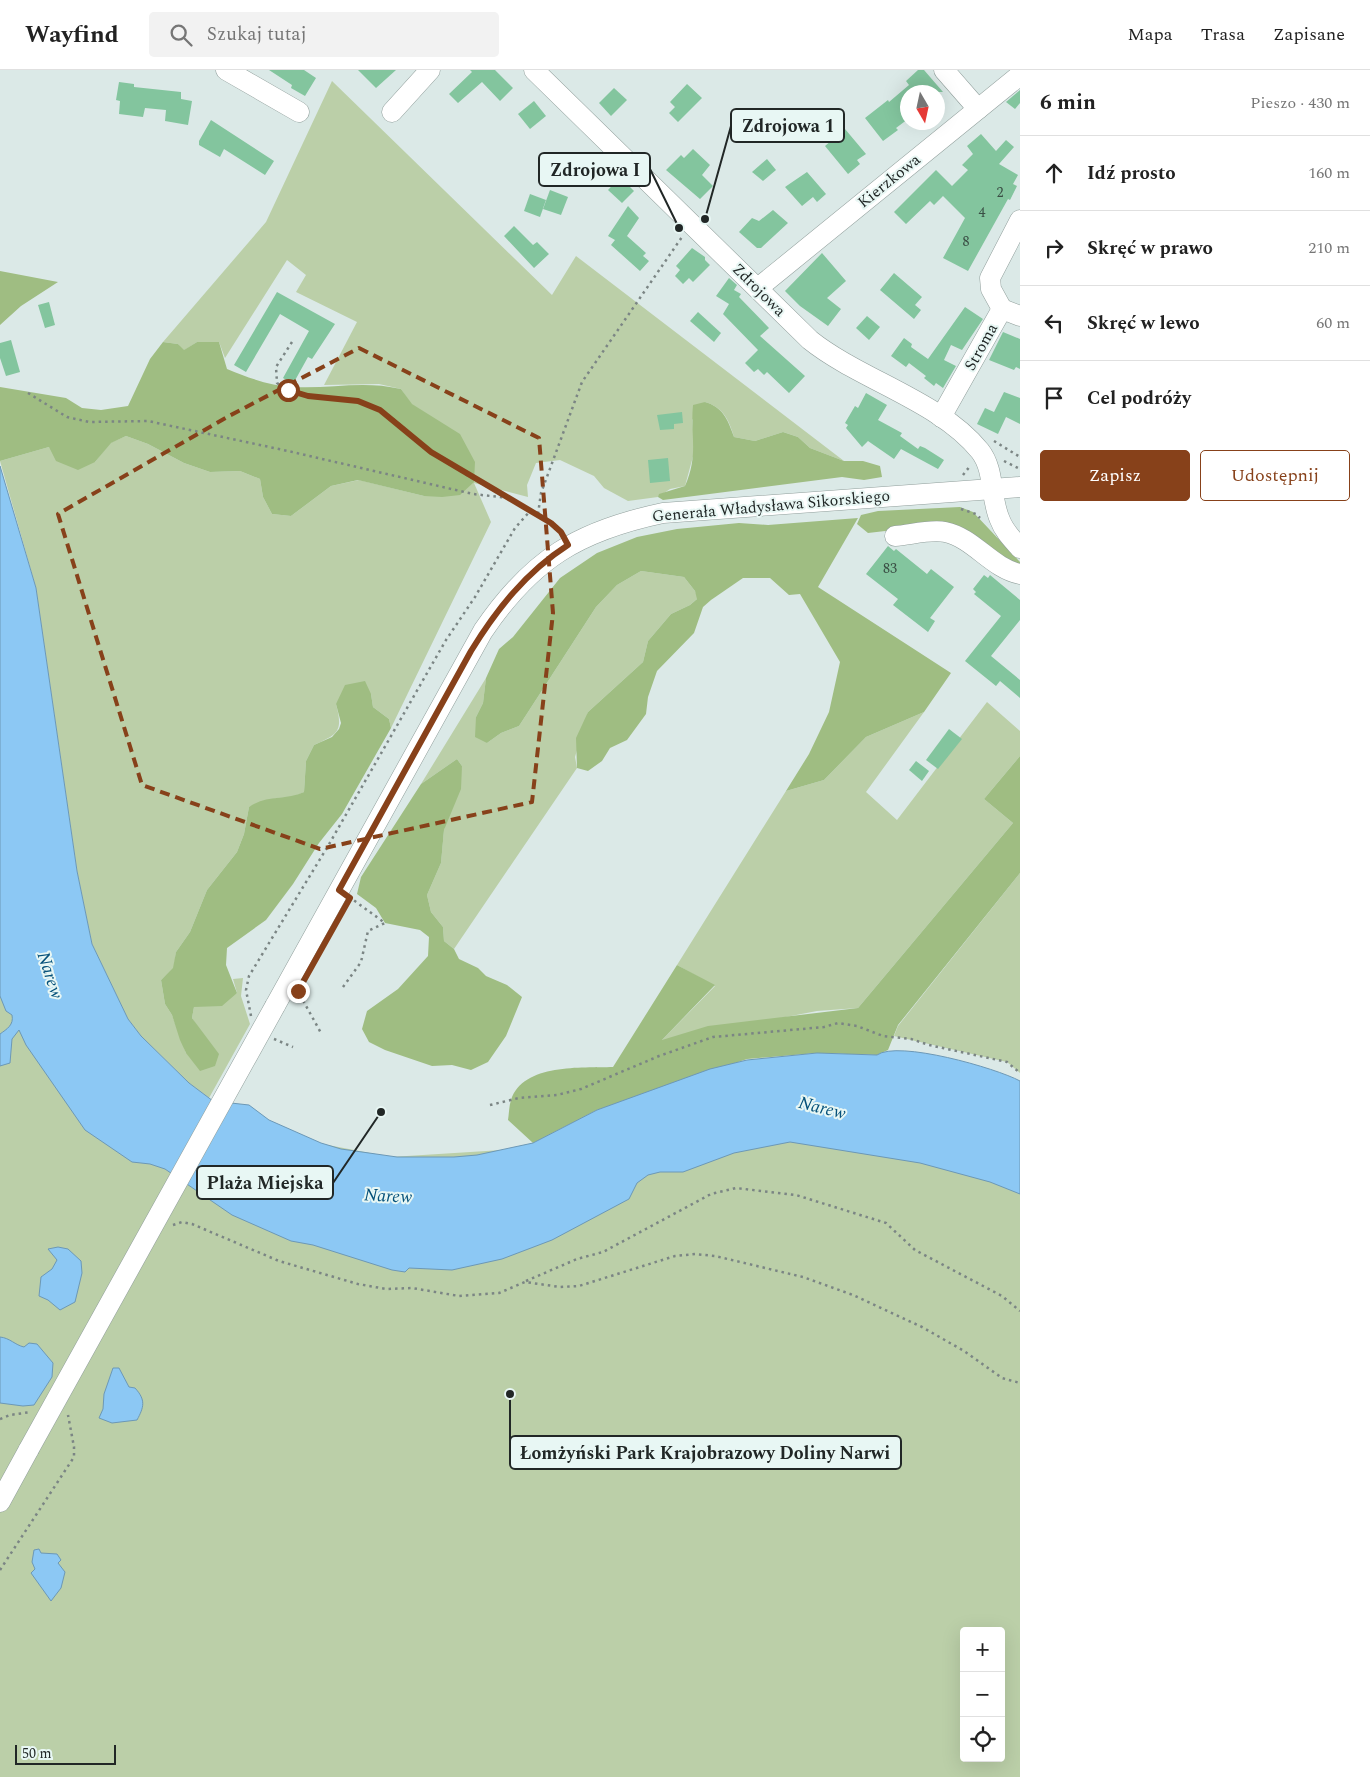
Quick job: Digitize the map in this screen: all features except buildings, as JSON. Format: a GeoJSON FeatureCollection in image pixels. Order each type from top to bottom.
{"type":"FeatureCollection","features":[{"type":"Feature","properties":{"kind":"street"},"geometry":{"type":"LineString","coordinates":[[226,70],[300,112]]}},
{"type":"Feature","properties":{"kind":"street"},"geometry":{"type":"LineString","coordinates":[[392,112],[430,70]]}},
{"type":"Feature","properties":{"kind":"street","name":"Zdrojowa"},"geometry":{"type":"LineString","coordinates":[[534,70],[819,348],[962,432],[980,451],[987,463],[998,516]]}},
{"type":"Feature","properties":{"kind":"street"},"geometry":{"type":"LineString","coordinates":[[944,70],[978,109]]}},
{"type":"Feature","properties":{"kind":"street","name":"Kierzkowa"},"geometry":{"type":"LineString","coordinates":[[758,288],[1020,75]]}},
{"type":"Feature","properties":{"kind":"street","name":"Stroma"},"geometry":{"type":"LineString","coordinates":[[941,418],[1011,313],[991,289],[990,278],[1020,220]]}},
{"type":"Feature","properties":{"kind":"street","name":"Generała Władysława Sikorskiego"},"geometry":{"type":"LineString","coordinates":[[0,1502],[284,1001],[339,890],[483,632],[517,587],[542,564],[568,545],[616,524],[663,513],[1020,487]]}},
{"type":"Feature","properties":{"kind":"street"},"geometry":{"type":"LineString","coordinates":[[998,516],[1006,531],[1020,548]]}},
{"type":"Feature","properties":{"kind":"street"},"geometry":{"type":"LineString","coordinates":[[895,536],[945,532],[968,542],[993,561],[1020,574]]}},
{"type":"Feature","properties":{"kind":"path"},"geometry":{"type":"LineString","coordinates":[[538,514],[541,493],[582,382],[691,224]]}},
{"type":"Feature","properties":{"kind":"path"},"geometry":{"type":"LineString","coordinates":[[292,342],[276,367],[277,383],[288,390],[308,396],[358,401],[380,410],[431,452],[538,514],[561,532],[568,545]]}},
{"type":"Feature","properties":{"kind":"path"},"geometry":{"type":"LineString","coordinates":[[28,393],[67,417],[89,422],[148,421],[473,494],[508,498]]}},
{"type":"Feature","properties":{"kind":"path"},"geometry":{"type":"LineString","coordinates":[[989,438],[1020,457]]}},
{"type":"Feature","properties":{"kind":"path"},"geometry":{"type":"LineString","coordinates":[[957,504],[963,504],[984,516],[998,516]]}},
{"type":"Feature","properties":{"kind":"path"},"geometry":{"type":"LineString","coordinates":[[957,509],[976,514],[985,522],[998,516]]}},
{"type":"Feature","properties":{"kind":"path"},"geometry":{"type":"LineString","coordinates":[[252,1018],[246,990],[249,976],[328,846],[446,640],[475,598],[515,528],[531,510]]}},
{"type":"Feature","properties":{"kind":"path"},"geometry":{"type":"LineString","coordinates":[[339,890],[385,923],[368,931],[361,962],[343,987]]}},
{"type":"Feature","properties":{"kind":"path"},"geometry":{"type":"LineString","coordinates":[[284,1001],[298,991],[305,1000],[321,1033]]}},
{"type":"Feature","properties":{"kind":"path"},"geometry":{"type":"LineString","coordinates":[[490,1104],[519,1098],[556,1095],[581,1089],[659,1056],[713,1037],[824,1027],[838,1023],[870,1029],[883,1036],[911,1039],[929,1045],[1007,1062],[1020,1073]]}},
{"type":"Feature","properties":{"kind":"path"},"geometry":{"type":"LineString","coordinates":[[269,1036],[293,1047]]}},
{"type":"Feature","properties":{"kind":"path"},"geometry":{"type":"LineString","coordinates":[[172,1226],[182,1222],[192,1224],[279,1261],[358,1284],[386,1289],[412,1288],[459,1296],[499,1293],[577,1259],[603,1252],[712,1194],[736,1188],[796,1195],[886,1223],[914,1250],[1002,1296],[1020,1311]]}},
{"type":"Feature","properties":{"kind":"path"},"geometry":{"type":"LineString","coordinates":[[524,1282],[560,1287],[579,1286],[675,1256],[695,1254],[749,1263],[829,1285],[853,1295],[922,1328],[964,1351],[1002,1378],[1020,1383]]}},
{"type":"Feature","properties":{"kind":"path"},"geometry":{"type":"LineString","coordinates":[[0,1570],[74,1457],[68,1412]]}},
{"type":"Feature","properties":{"kind":"highlighted area"},"geometry":{"type":"Polygon","coordinates":[[[359,348],[539,438],[553,613],[532,802],[320,849],[142,785],[58,514],[229,416],[359,348]]]}},
{"type":"Feature","properties":{"kind":"green space"},"geometry":{"type":"Polygon","coordinates":[[[332,81],[552,295],[576,256],[844,461],[810,448],[798,437],[783,432],[755,441],[734,437],[730,425],[721,411],[705,402],[692,420],[695,449],[685,486],[670,489],[658,497],[628,501],[604,488],[594,476],[560,460],[536,463],[527,485],[528,497],[474,483],[491,522],[391,728],[389,719],[373,707],[371,694],[336,704],[339,726],[329,738],[314,745],[306,761],[304,792],[293,797],[277,798],[249,807],[244,834],[237,852],[207,890],[190,932],[176,952],[174,968],[161,980],[165,1004],[172,1015],[186,1053],[202,1034],[192,1018],[194,1007],[237,993],[233,979],[243,978],[241,996],[250,1024],[209,1098],[189,1083],[141,1036],[128,1019],[92,944],[77,871],[36,588],[0,461],[49,447],[95,462],[110,443],[126,436],[148,444],[184,463],[210,472],[240,471],[260,479],[263,497],[272,514],[291,516],[331,486],[359,480],[424,496],[433,418],[411,404],[401,389],[379,384],[324,385],[357,322],[296,292],[306,275],[287,260],[225,358],[219,342],[197,342],[183,351],[178,344],[163,342],[266,222],[332,81]]]}},
{"type":"Feature","properties":{"kind":"green space"},"geometry":{"type":"Polygon","coordinates":[[[0,271],[58,282],[21,306],[0,325],[0,271]]]}},
{"type":"Feature","properties":{"kind":"green space"},"geometry":{"type":"Polygon","coordinates":[[[163,342],[178,344],[184,350],[197,342],[219,342],[227,369],[276,385],[308,387],[373,385],[401,389],[412,404],[460,434],[475,462],[474,482],[460,495],[442,497],[424,496],[358,480],[331,486],[291,516],[272,514],[263,497],[260,479],[240,471],[210,472],[184,463],[148,444],[126,436],[111,443],[95,462],[78,470],[56,461],[49,447],[0,461],[0,387],[66,398],[82,408],[101,410],[128,406],[150,359],[163,342]]]}},
{"type":"Feature","properties":{"kind":"green space"},"geometry":{"type":"Polygon","coordinates":[[[705,402],[721,411],[734,437],[755,441],[783,432],[798,437],[810,448],[844,461],[863,461],[880,466],[882,477],[864,480],[842,477],[663,500],[658,497],[659,494],[685,486],[693,454],[693,405],[705,402]]]}},
{"type":"Feature","properties":{"kind":"green space"},"geometry":{"type":"Polygon","coordinates":[[[960,507],[973,512],[1020,562],[1020,568],[911,528],[868,533],[857,524],[861,515],[878,511],[960,507]]]}},
{"type":"Feature","properties":{"kind":"green space"},"geometry":{"type":"Polygon","coordinates":[[[858,518],[818,587],[951,673],[924,712],[866,737],[824,780],[786,791],[809,754],[829,712],[840,662],[800,594],[789,595],[770,578],[743,578],[703,607],[694,633],[657,671],[648,697],[646,714],[627,740],[610,748],[602,761],[588,771],[577,768],[576,738],[588,712],[643,662],[648,641],[671,614],[690,605],[697,599],[695,591],[684,577],[641,571],[617,585],[596,607],[519,726],[501,733],[487,743],[475,737],[476,717],[483,703],[486,678],[499,649],[513,637],[560,578],[597,553],[637,537],[677,529],[739,523],[768,525],[858,518]]]}},
{"type":"Feature","properties":{"kind":"green space"},"geometry":{"type":"Polygon","coordinates":[[[0,562],[68,947],[142,1064],[254,1131],[391,1157],[550,1147],[804,1091],[1020,1140],[1020,1777],[0,1777],[0,562]]]}},
{"type":"Feature","properties":{"kind":"green space"},"geometry":{"type":"Polygon","coordinates":[[[641,571],[684,577],[698,598],[690,605],[671,614],[648,641],[643,662],[588,712],[575,757],[577,768],[454,949],[444,941],[443,927],[431,912],[427,895],[441,863],[444,830],[462,766],[457,759],[421,784],[486,678],[483,703],[476,717],[487,743],[501,733],[519,726],[596,607],[617,585],[641,571]]]}},
{"type":"Feature","properties":{"kind":"green space"},"geometry":{"type":"Polygon","coordinates":[[[365,681],[371,694],[373,707],[389,719],[391,728],[342,814],[319,843],[293,884],[266,920],[227,948],[226,965],[237,993],[222,1006],[194,1007],[192,1018],[219,1054],[215,1066],[200,1071],[186,1053],[180,1040],[172,1015],[165,1004],[161,980],[173,968],[176,952],[190,932],[207,890],[237,852],[244,834],[249,807],[263,800],[297,795],[304,792],[306,761],[314,745],[332,737],[339,729],[341,723],[336,704],[345,685],[365,681]]]}},
{"type":"Feature","properties":{"kind":"green space"},"geometry":{"type":"Polygon","coordinates":[[[987,702],[1020,731],[1020,756],[984,799],[1013,823],[858,1008],[817,1011],[661,1041],[715,986],[677,965],[786,791],[824,780],[866,737],[924,712],[866,792],[897,820],[987,702]]]}},
{"type":"Feature","properties":{"kind":"green space"},"geometry":{"type":"Polygon","coordinates":[[[1020,756],[1020,873],[898,1025],[888,1050],[877,1055],[817,1053],[747,1059],[597,1110],[533,1143],[508,1120],[511,1100],[518,1088],[528,1079],[555,1070],[613,1067],[677,965],[715,985],[662,1040],[708,1026],[858,1008],[1013,823],[984,799],[1020,756]]]}},
{"type":"Feature","properties":{"kind":"green space"},"geometry":{"type":"Polygon","coordinates":[[[457,759],[462,766],[461,789],[444,830],[441,863],[427,895],[431,912],[443,927],[444,941],[454,949],[459,959],[478,968],[486,976],[507,985],[522,997],[506,1036],[488,1062],[471,1070],[452,1065],[432,1066],[385,1050],[369,1042],[362,1029],[367,1011],[398,989],[428,956],[429,937],[420,930],[385,923],[376,908],[357,894],[361,877],[421,784],[457,759]]]}},
{"type":"Feature","properties":{"kind":"green space"},"geometry":{"type":"Polygon","coordinates":[[[1020,873],[1020,1073],[1007,1062],[894,1036],[898,1026],[1020,873]]]}},
{"type":"Feature","properties":{"kind":"water","name":"Narew"},"geometry":{"type":"Polygon","coordinates":[[[0,466],[36,588],[77,871],[92,944],[128,1019],[141,1036],[189,1083],[213,1101],[249,1105],[269,1120],[321,1143],[341,1149],[397,1157],[454,1157],[477,1155],[533,1143],[597,1110],[710,1069],[747,1060],[817,1053],[877,1055],[888,1051],[905,1051],[925,1053],[970,1063],[1020,1081],[1020,1194],[990,1182],[920,1163],[790,1142],[734,1153],[683,1172],[660,1172],[648,1175],[637,1183],[629,1199],[552,1240],[502,1259],[452,1270],[409,1268],[405,1272],[392,1270],[313,1245],[291,1241],[232,1215],[165,1169],[150,1164],[132,1162],[85,1130],[26,1045],[19,1030],[12,1039],[10,1063],[0,1066],[0,1034],[9,1026],[12,1021],[12,1015],[6,1011],[0,996],[0,466]]]}},
{"type":"Feature","properties":{"kind":"water"},"geometry":{"type":"Polygon","coordinates":[[[58,1247],[68,1249],[81,1261],[82,1273],[75,1302],[60,1310],[48,1300],[39,1296],[41,1277],[52,1269],[57,1260],[48,1249],[58,1247]]]}},
{"type":"Feature","properties":{"kind":"water"},"geometry":{"type":"Polygon","coordinates":[[[0,1337],[24,1347],[29,1343],[37,1344],[53,1363],[52,1377],[34,1405],[23,1406],[0,1403],[0,1337]]]}},
{"type":"Feature","properties":{"kind":"water"},"geometry":{"type":"Polygon","coordinates":[[[113,1368],[119,1368],[129,1387],[135,1388],[141,1396],[143,1404],[137,1420],[112,1423],[99,1418],[103,1409],[104,1394],[113,1368]]]}},
{"type":"Feature","properties":{"kind":"water"},"geometry":{"type":"Polygon","coordinates":[[[39,1549],[41,1553],[57,1554],[61,1560],[58,1563],[65,1572],[61,1588],[51,1601],[31,1573],[35,1569],[32,1562],[34,1550],[39,1549]]]}},
{"type":"Feature","properties":{"kind":"place","name":"Zdrojowa 1"},"geometry":{"type":"Point","coordinates":[705,219]}},
{"type":"Feature","properties":{"kind":"place","name":"Zdrojowa I"},"geometry":{"type":"Point","coordinates":[679,228]}},
{"type":"Feature","properties":{"kind":"place","name":"Plaża Miejska"},"geometry":{"type":"Point","coordinates":[381,1112]}},
{"type":"Feature","properties":{"kind":"place","name":"Łomżyński Park Krajobrazowy Doliny Narwi"},"geometry":{"type":"Point","coordinates":[510,1394]}},
{"type":"Feature","properties":{"kind":"route"},"geometry":{"type":"LineString","coordinates":[[288,390],[308,396],[358,401],[380,410],[431,452],[465,474],[551,523],[561,532],[568,545],[554,554],[517,587],[494,615],[471,651],[339,890],[350,898],[298,991]]}}]}
